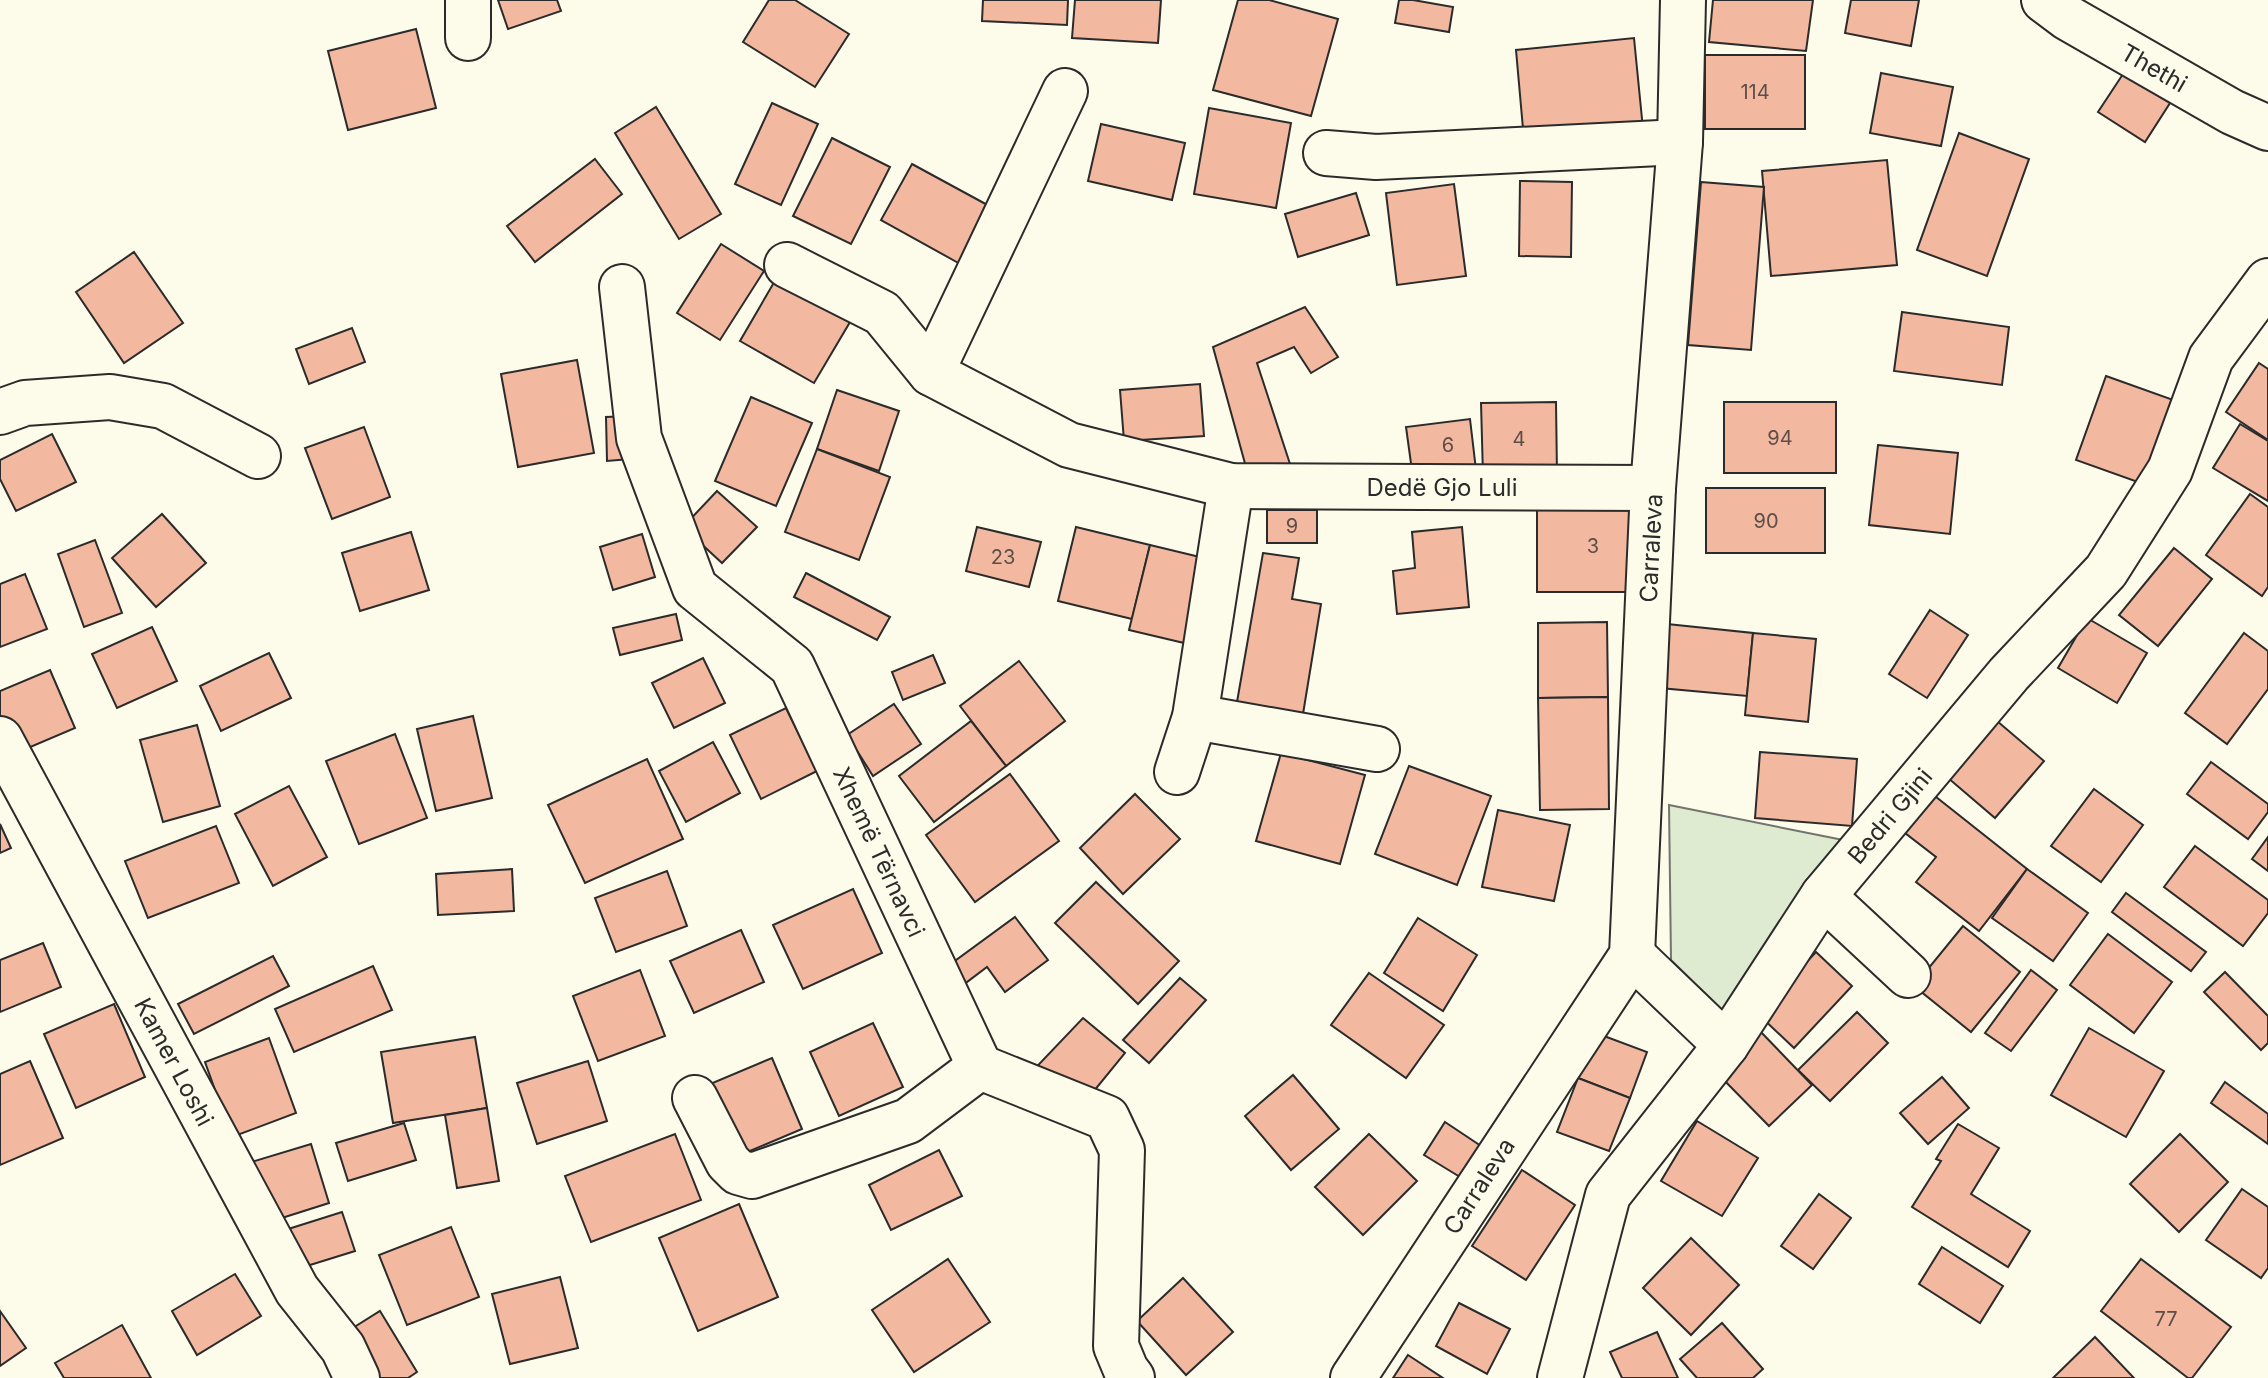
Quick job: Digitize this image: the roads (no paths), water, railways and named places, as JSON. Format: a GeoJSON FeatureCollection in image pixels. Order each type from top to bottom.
{"type":"FeatureCollection","features":[{"type":"Feature","properties":{"kind":"street","name":"Carraleva"},"geometry":{"type":"LineString","coordinates":[[1353,1378],[1632,955],[1653,488],[1680,142],[1683,0]]}},
{"type":"Feature","properties":{"kind":"street","name":"Thethi"},"geometry":{"type":"LineString","coordinates":[[2044,0],[2068,18],[2232,112],[2268,128]]}},
{"type":"Feature","properties":{"kind":"street"},"geometry":{"type":"LineString","coordinates":[[931,373],[1065,91]]}},
{"type":"Feature","properties":{"kind":"street"},"geometry":{"type":"LineString","coordinates":[[1326,153],[1376,157],[1680,142]]}},
{"type":"Feature","properties":{"kind":"street","name":"Dedë Gjo Luli"},"geometry":{"type":"LineString","coordinates":[[787,265],[882,313],[931,373],[1069,445],[1231,486],[1653,488]]}},
{"type":"Feature","properties":{"kind":"street","name":"Bedri Gjini"},"geometry":{"type":"LineString","coordinates":[[1560,1378],[1608,1195],[1726,1045],[1823,896],[2009,674],[2106,571],[2170,470],[2211,358],[2268,281]]}},
{"type":"Feature","properties":{"kind":"street","name":"Xhemë Tërnavci"},"geometry":{"type":"LineString","coordinates":[[622,287],[639,438],[695,588],[792,666],[980,1067]]}},
{"type":"Feature","properties":{"kind":"street"},"geometry":{"type":"LineString","coordinates":[[0,412],[25,403],[110,397],[163,406],[258,456]]}},
{"type":"Feature","properties":{"kind":"street"},"geometry":{"type":"LineString","coordinates":[[1177,772],[1195,717],[1231,486]]}},
{"type":"Feature","properties":{"kind":"street"},"geometry":{"type":"LineString","coordinates":[[1195,717],[1377,749]]}},
{"type":"Feature","properties":{"kind":"street","name":"Kamer Loshi"},"geometry":{"type":"LineString","coordinates":[[0,739],[297,1290],[343,1348],[357,1378]]}},
{"type":"Feature","properties":{"kind":"street"},"geometry":{"type":"LineString","coordinates":[[1823,896],[1908,975]]}},
{"type":"Feature","properties":{"kind":"street"},"geometry":{"type":"LineString","coordinates":[[1632,955],[1726,1045]]}},
{"type":"Feature","properties":{"kind":"street"},"geometry":{"type":"LineString","coordinates":[[695,1098],[728,1162],[738,1172],[752,1176],[908,1121],[980,1067],[1107,1118],[1122,1150],[1116,1346],[1132,1378]]}}]}
